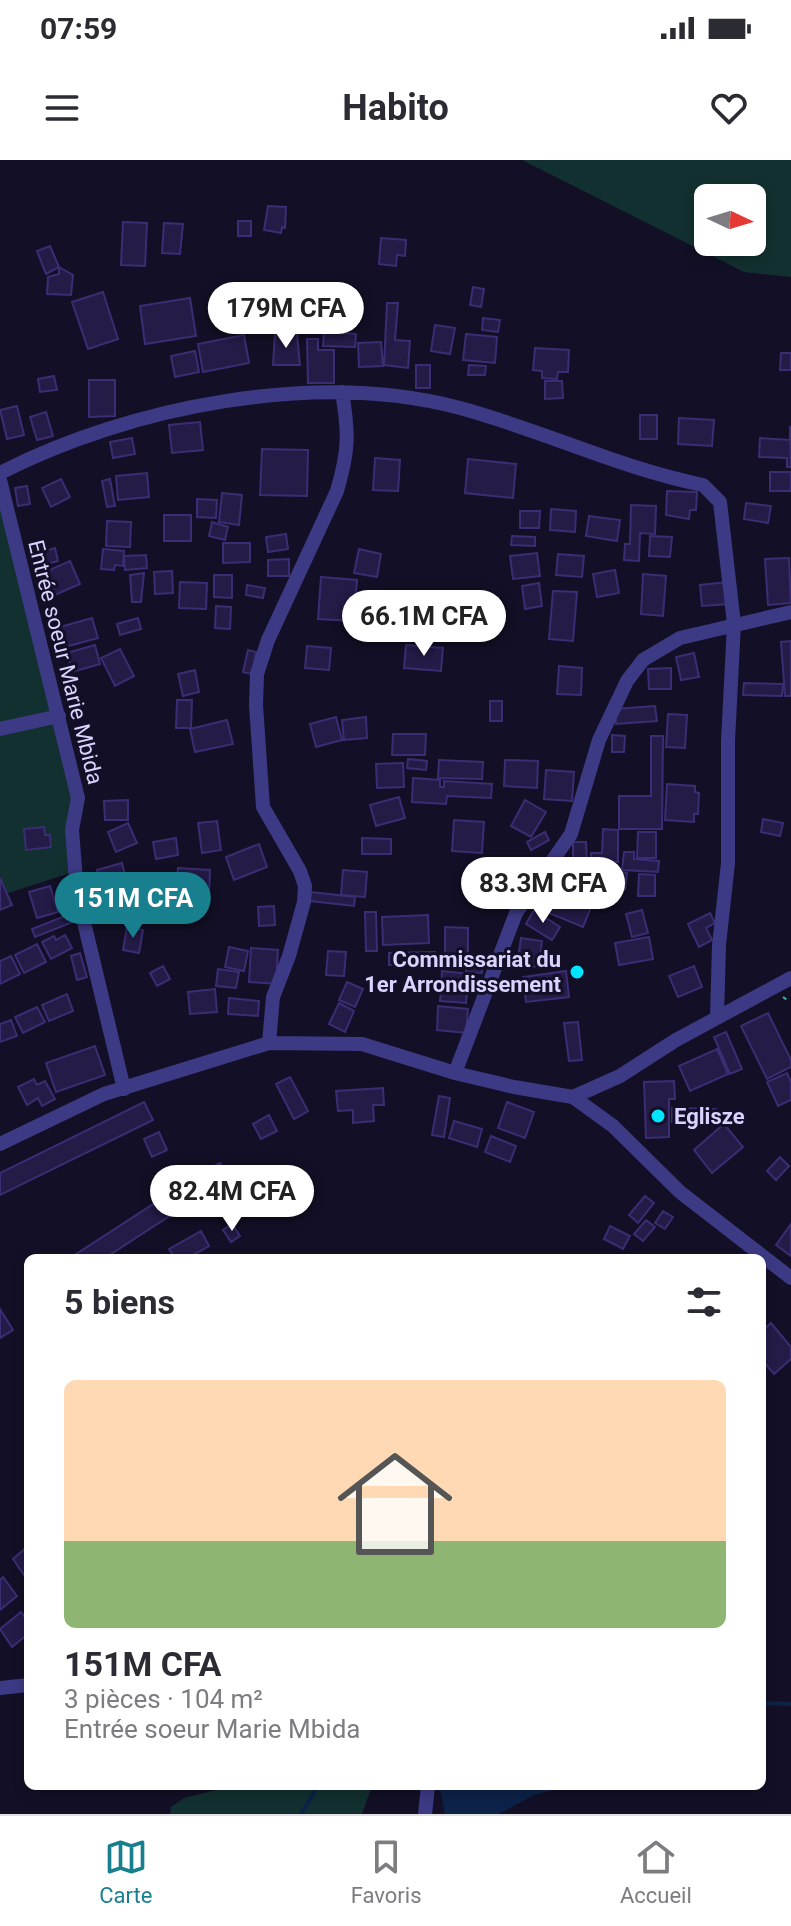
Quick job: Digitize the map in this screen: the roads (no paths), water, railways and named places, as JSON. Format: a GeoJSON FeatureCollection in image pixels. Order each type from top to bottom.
{"type":"FeatureCollection","features":[{"type":"Feature","properties":{"kind":"street"},"geometry":{"type":"LineString","coordinates":[[0,473],[45,450],[102,429],[173,410],[298,394],[342,392],[395,396],[462,408],[629,467],[703,485],[720,502],[734,624],[728,741],[728,863],[719,945],[717,1018]]}},
{"type":"Feature","properties":{"kind":"street"},"geometry":{"type":"LineString","coordinates":[[269,1043],[273,997],[289,956],[304,902],[305,886],[300,871],[263,807],[257,674],[268,640],[337,491],[344,469],[349,438],[342,392]]}},
{"type":"Feature","properties":{"kind":"street","name":"Entrée soeur Marie Mbida"},"geometry":{"type":"LineString","coordinates":[[0,480],[78,798],[72,830],[77,893],[124,1089]]}},
{"type":"Feature","properties":{"kind":"street"},"geometry":{"type":"LineString","coordinates":[[455,1073],[516,913],[571,834],[599,740],[627,681],[643,660],[680,638],[791,612]]}},
{"type":"Feature","properties":{"kind":"street"},"geometry":{"type":"LineString","coordinates":[[0,729],[59,716]]}},
{"type":"Feature","properties":{"kind":"street"},"geometry":{"type":"LineString","coordinates":[[573,1097],[620,1076],[791,978]]}},
{"type":"Feature","properties":{"kind":"street"},"geometry":{"type":"LineString","coordinates":[[0,1144],[86,1102],[269,1043],[362,1044],[455,1073],[573,1097],[613,1126],[680,1192],[764,1254]]}},
{"type":"Feature","properties":{"kind":"street"},"geometry":{"type":"LineString","coordinates":[[766,1255],[789,1272]]}},
{"type":"Feature","properties":{"kind":"street"},"geometry":{"type":"LineString","coordinates":[[0,1688],[24,1685]]}},
{"type":"Feature","properties":{"kind":"street"},"geometry":{"type":"LineString","coordinates":[[425,1814],[428,1790]]}},
{"type":"Feature","properties":{"kind":"water"},"geometry":{"type":"Polygon","coordinates":[[[440,1790],[552,1790],[534,1795],[499,1814],[445,1814],[440,1790]]]}},
{"type":"Feature","properties":{"kind":"waterway"},"geometry":{"type":"LineString","coordinates":[[766,1703],[791,1704]]}},
{"type":"Feature","properties":{"kind":"waterway"},"geometry":{"type":"LineString","coordinates":[[301,1814],[316,1790]]}},
{"type":"Feature","properties":{"kind":"place","name":"Commissariat du 1er Arrondissement"},"geometry":{"type":"Point","coordinates":[577,972]}},
{"type":"Feature","properties":{"kind":"place","name":"Eglisze"},"geometry":{"type":"Point","coordinates":[658,1116]}}]}
